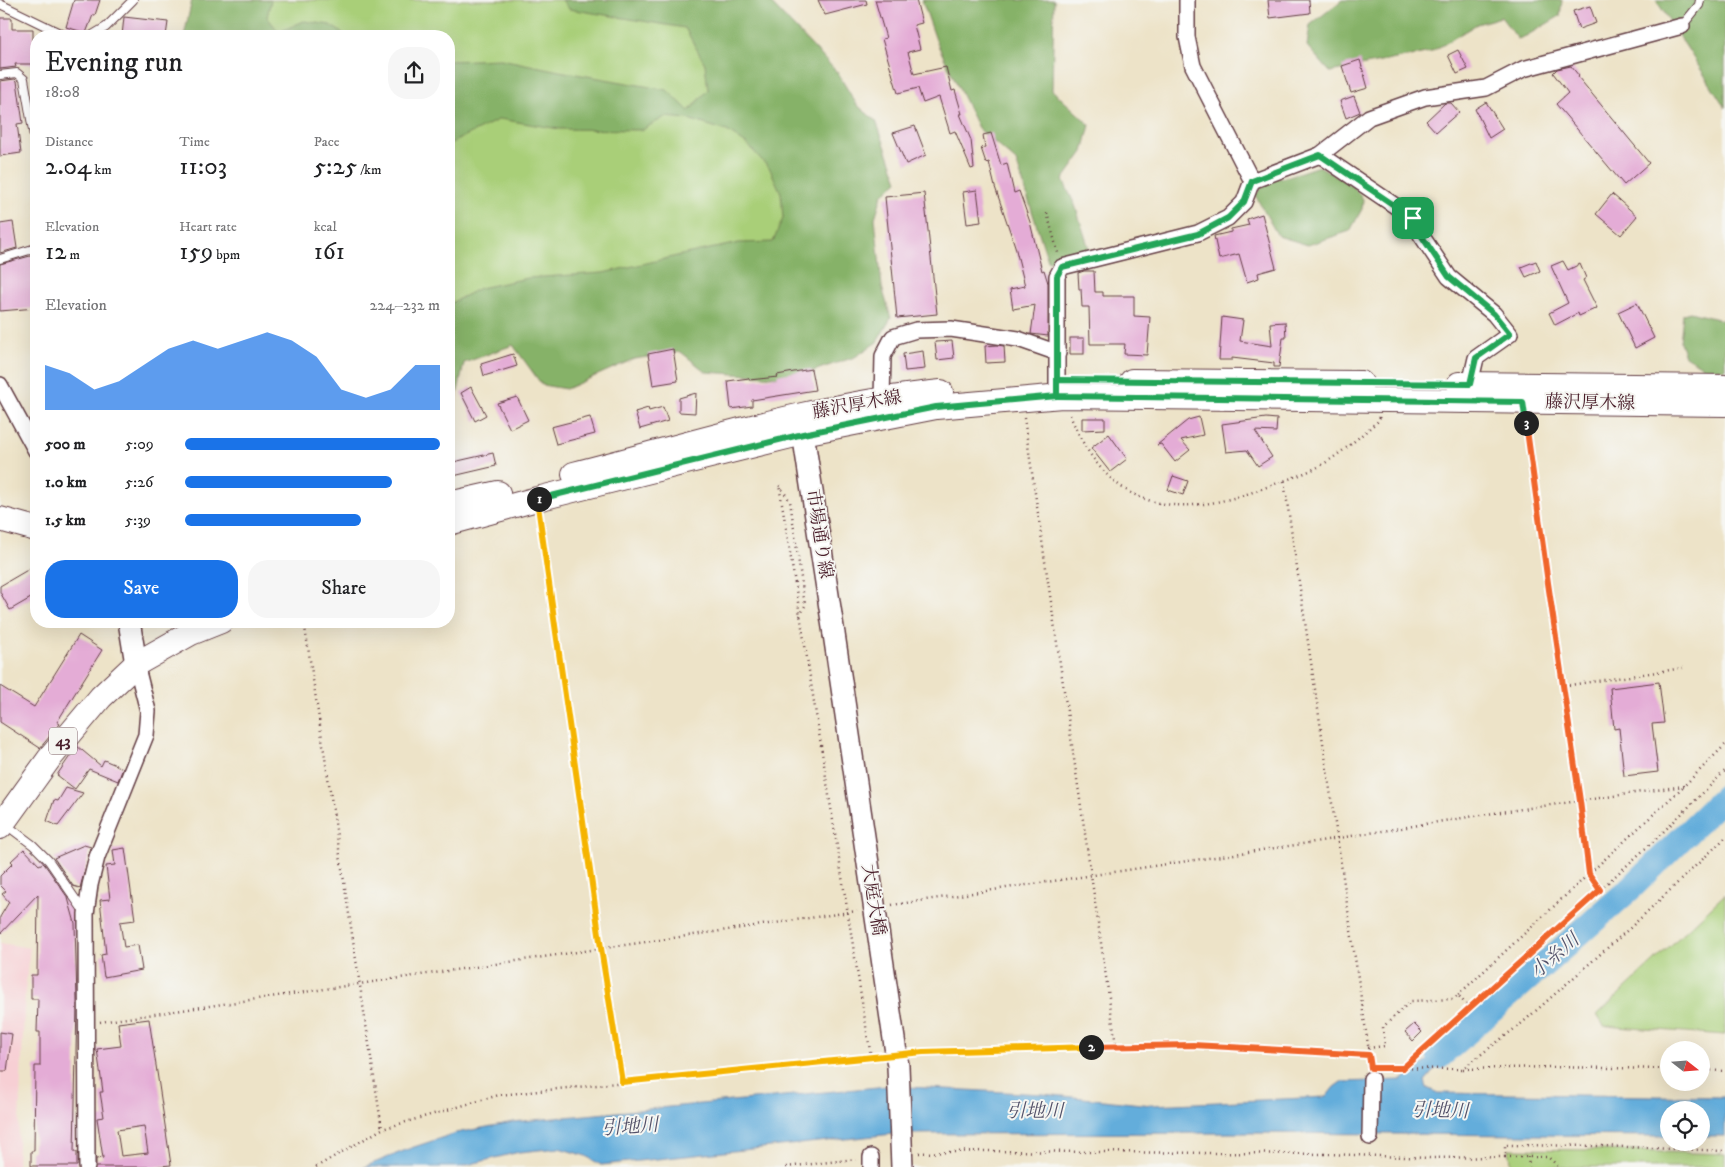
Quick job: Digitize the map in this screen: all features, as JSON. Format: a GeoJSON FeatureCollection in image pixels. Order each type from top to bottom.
{"type":"FeatureCollection","features":[{"type":"Feature","properties":{"kind":"main road","name":"藤沢厚木線"},"geometry":{"type":"LineString","coordinates":[[455,521],[882,399],[935,392],[1470,384],[1725,387]]}},
{"type":"Feature","properties":{"kind":"main road","name":"藤沢厚木線"},"geometry":{"type":"LineString","coordinates":[[455,503],[578,473],[800,424],[936,407],[1021,399],[1059,391],[1523,402],[1725,404]]}},
{"type":"Feature","properties":{"kind":"main road"},"geometry":{"type":"LineString","coordinates":[[0,512],[30,517]]}},
{"type":"Feature","properties":{"kind":"main road"},"geometry":{"type":"LineString","coordinates":[[0,519],[30,527]]}},
{"type":"Feature","properties":{"kind":"main road"},"geometry":{"type":"LineString","coordinates":[[0,536],[30,543]]}},
{"type":"Feature","properties":{"kind":"main road","name":"43"},"geometry":{"type":"LineString","coordinates":[[2,825],[49,759],[101,697],[136,664],[204,628]]}},
{"type":"Feature","properties":{"kind":"street"},"geometry":{"type":"LineString","coordinates":[[1059,391],[1057,276],[1062,267],[1198,234],[1228,218],[1244,202],[1252,181],[1193,66],[1188,37],[1187,0]]}},
{"type":"Feature","properties":{"kind":"street"},"geometry":{"type":"LineString","coordinates":[[1252,181],[1320,155],[1369,117],[1425,97],[1486,88],[1523,69],[1682,26]]}},
{"type":"Feature","properties":{"kind":"street"},"geometry":{"type":"LineString","coordinates":[[1320,155],[1413,218],[1421,235],[1449,277],[1494,314],[1510,334],[1476,358],[1470,384]]}},
{"type":"Feature","properties":{"kind":"street"},"geometry":{"type":"LineString","coordinates":[[882,399],[883,356],[893,337],[916,330],[951,329],[1018,339],[1058,353]]}},
{"type":"Feature","properties":{"kind":"street"},"geometry":{"type":"LineString","coordinates":[[0,385],[30,440]]}},
{"type":"Feature","properties":{"kind":"street","name":"市場通り線"},"geometry":{"type":"LineString","coordinates":[[800,424],[834,634]]}},
{"type":"Feature","properties":{"kind":"street"},"geometry":{"type":"LineString","coordinates":[[87,1167],[86,914],[90,885],[98,856],[146,735],[148,711],[136,664],[130,628]]}},
{"type":"Feature","properties":{"kind":"street","name":"大庭大橋"},"geometry":{"type":"LineString","coordinates":[[834,634],[898,1066],[909,1160]]}},
{"type":"Feature","properties":{"kind":"street"},"geometry":{"type":"LineString","coordinates":[[1370,1137],[1371,1074]]}},
{"type":"Feature","properties":{"kind":"lane"},"geometry":{"type":"LineString","coordinates":[[101,30],[133,0]]}},
{"type":"Feature","properties":{"kind":"lane"},"geometry":{"type":"LineString","coordinates":[[1682,26],[1699,5],[1700,0]]}},
{"type":"Feature","properties":{"kind":"lane"},"geometry":{"type":"LineString","coordinates":[[0,4],[54,30]]}},
{"type":"Feature","properties":{"kind":"lane"},"geometry":{"type":"LineString","coordinates":[[0,75],[17,73],[24,79],[30,114]]}},
{"type":"Feature","properties":{"kind":"lane"},"geometry":{"type":"LineString","coordinates":[[0,259],[30,250]]}},
{"type":"Feature","properties":{"kind":"lane"},"geometry":{"type":"LineString","coordinates":[[2,825],[33,845],[49,861],[86,914]]}},
{"type":"Feature","properties":{"kind":"path"},"geometry":{"type":"LineString","coordinates":[[1047,213],[1062,267]]}},
{"type":"Feature","properties":{"kind":"path"},"geometry":{"type":"LineString","coordinates":[[1059,391],[1076,430],[1098,464],[1113,481],[1141,498],[1173,506],[1206,505],[1232,499],[1309,471],[1332,458],[1377,422],[1391,399]]}},
{"type":"Feature","properties":{"kind":"path"},"geometry":{"type":"LineString","coordinates":[[1021,399],[1116,1046]]}},
{"type":"Feature","properties":{"kind":"path"},"geometry":{"type":"LineString","coordinates":[[1523,402],[1589,874],[1600,890]]}},
{"type":"Feature","properties":{"kind":"path"},"geometry":{"type":"LineString","coordinates":[[1284,481],[1371,1074],[1403,1068],[1660,1069]]}},
{"type":"Feature","properties":{"kind":"path"},"geometry":{"type":"LineString","coordinates":[[800,616],[805,606],[790,501],[779,485],[800,616],[871,1057]]}},
{"type":"Feature","properties":{"kind":"path"},"geometry":{"type":"LineString","coordinates":[[537,499],[622,1082]]}},
{"type":"Feature","properties":{"kind":"path"},"geometry":{"type":"LineString","coordinates":[[797,553],[805,551]]}},
{"type":"Feature","properties":{"kind":"path"},"geometry":{"type":"LineString","coordinates":[[305,628],[382,1129]]}},
{"type":"Feature","properties":{"kind":"path"},"geometry":{"type":"LineString","coordinates":[[1563,686],[1683,668]]}},
{"type":"Feature","properties":{"kind":"path"},"geometry":{"type":"LineString","coordinates":[[1368,1048],[1386,1046],[1383,1027],[1411,1001],[1453,999],[1458,995],[1684,786],[1725,745]]}},
{"type":"Feature","properties":{"kind":"path"},"geometry":{"type":"LineString","coordinates":[[1403,1068],[1656,839],[1725,771]]}},
{"type":"Feature","properties":{"kind":"path"},"geometry":{"type":"LineString","coordinates":[[1462,1069],[1522,1023],[1588,966],[1725,838]]}},
{"type":"Feature","properties":{"kind":"path"},"geometry":{"type":"LineString","coordinates":[[1458,995],[1469,1008]]}},
{"type":"Feature","properties":{"kind":"path"},"geometry":{"type":"LineString","coordinates":[[905,1054],[1193,1045],[1369,1055]]}},
{"type":"Feature","properties":{"kind":"path"},"geometry":{"type":"LineString","coordinates":[[316,1167],[382,1129],[499,1095],[888,1055]]}},
{"type":"Feature","properties":{"kind":"path"},"geometry":{"type":"LineString","coordinates":[[1710,1070],[1725,1071]]}},
{"type":"Feature","properties":{"kind":"path"},"geometry":{"type":"LineString","coordinates":[[1505,1157],[1505,1145],[1600,1146],[1725,1151]]}},
{"type":"Feature","properties":{"kind":"path"},"geometry":{"type":"LineString","coordinates":[[909,1160],[984,1151],[1299,1154],[1429,1158],[1548,1157],[1559,1167]]}},
{"type":"Feature","properties":{"kind":"path"},"geometry":{"type":"LineString","coordinates":[[1528,1157],[1529,1167]]}},
{"type":"Feature","properties":{"kind":"path"},"geometry":{"type":"LineString","coordinates":[[786,1167],[871,1162]]}},
{"type":"Feature","properties":{"kind":"shaded area"},"geometry":{"type":"Polygon","coordinates":[[[0,943],[30,948],[25,991],[17,1167],[0,1167],[0,943]]]}},
{"type":"Feature","properties":{"kind":"green space"},"geometry":{"type":"Polygon","coordinates":[[[192,0],[271,0],[267,17],[277,30],[185,30],[192,0]]]}},
{"type":"Feature","properties":{"kind":"green space"},"geometry":{"type":"Polygon","coordinates":[[[234,0],[644,0],[701,22],[790,151],[788,244],[455,333],[455,30],[231,30],[234,0]]]}},
{"type":"Feature","properties":{"kind":"green space"},"geometry":{"type":"Polygon","coordinates":[[[562,0],[768,0],[837,72],[857,105],[876,121],[898,181],[882,195],[875,218],[882,287],[891,318],[877,342],[855,357],[792,378],[706,372],[681,352],[634,359],[566,389],[542,385],[513,345],[464,363],[455,402],[455,301],[480,288],[528,278],[603,273],[739,243],[773,242],[783,218],[781,193],[770,169],[748,145],[727,131],[688,119],[665,117],[642,130],[559,129],[500,119],[455,141],[455,61],[501,59],[667,90],[689,111],[708,90],[705,64],[685,28],[569,9],[562,0]]]}},
{"type":"Feature","properties":{"kind":"green space"},"geometry":{"type":"Polygon","coordinates":[[[922,0],[1054,0],[1052,90],[1090,125],[1083,152],[1063,180],[1075,205],[1091,255],[1048,261],[1016,161],[978,128],[937,43],[922,0]]]}},
{"type":"Feature","properties":{"kind":"green space"},"geometry":{"type":"Polygon","coordinates":[[[1342,0],[1562,0],[1560,16],[1518,39],[1501,17],[1477,24],[1431,52],[1330,72],[1307,46],[1310,25],[1342,0]]]}},
{"type":"Feature","properties":{"kind":"green space"},"geometry":{"type":"Polygon","coordinates":[[[1656,0],[1725,0],[1725,107],[1656,0]]]}},
{"type":"Feature","properties":{"kind":"green space"},"geometry":{"type":"Polygon","coordinates":[[[304,21],[330,25],[338,30],[284,30],[304,21]]]}},
{"type":"Feature","properties":{"kind":"green space"},"geometry":{"type":"Polygon","coordinates":[[[1319,166],[1354,187],[1363,199],[1362,209],[1350,231],[1308,245],[1278,236],[1255,195],[1272,178],[1283,178],[1319,166]]]}},
{"type":"Feature","properties":{"kind":"green space"},"geometry":{"type":"Polygon","coordinates":[[[1690,312],[1725,321],[1725,369],[1705,368],[1685,356],[1680,342],[1683,314],[1690,312]]]}},
{"type":"Feature","properties":{"kind":"green space"},"geometry":{"type":"Polygon","coordinates":[[[1725,894],[1725,1035],[1604,1026],[1597,1015],[1725,894]]]}},
{"type":"Feature","properties":{"kind":"green space"},"geometry":{"type":"Polygon","coordinates":[[[1509,1149],[1725,1154],[1725,1167],[1512,1167],[1509,1149]]]}},
{"type":"Feature","properties":{"kind":"water","name":"引地川"},"geometry":{"type":"Polygon","coordinates":[[[1465,1034],[1425,1081],[1427,1088],[1438,1093],[1725,1097],[1725,1136],[1710,1136],[1710,1101],[1660,1101],[1660,1136],[1252,1133],[893,1134],[601,1165],[586,1156],[559,1148],[519,1152],[459,1167],[364,1167],[411,1148],[456,1133],[513,1122],[888,1086],[1043,1094],[1152,1105],[1326,1097],[1341,1082],[1402,1080],[1465,1034]]]}},
{"type":"Feature","properties":{"kind":"building"},"geometry":{"type":"Polygon","coordinates":[[[74,0],[100,0],[87,30],[76,30],[66,27],[74,0]]]}},
{"type":"Feature","properties":{"kind":"building"},"geometry":{"type":"Polygon","coordinates":[[[818,0],[866,0],[867,4],[825,15],[818,0]]]}},
{"type":"Feature","properties":{"kind":"building"},"geometry":{"type":"Polygon","coordinates":[[[875,0],[916,0],[922,23],[914,25],[920,49],[908,52],[914,74],[946,67],[952,91],[955,90],[962,114],[960,114],[971,140],[974,168],[971,169],[955,131],[950,133],[939,97],[923,103],[918,88],[898,93],[882,39],[886,38],[875,0]]]}},
{"type":"Feature","properties":{"kind":"building"},"geometry":{"type":"Polygon","coordinates":[[[1268,0],[1309,0],[1310,13],[1270,18],[1268,0]]]}},
{"type":"Feature","properties":{"kind":"building"},"geometry":{"type":"Polygon","coordinates":[[[1590,6],[1596,23],[1579,29],[1573,11],[1590,6]]]}},
{"type":"Feature","properties":{"kind":"building"},"geometry":{"type":"Polygon","coordinates":[[[124,17],[168,22],[167,30],[123,30],[124,17]]]}},
{"type":"Feature","properties":{"kind":"building"},"geometry":{"type":"Polygon","coordinates":[[[0,18],[12,18],[12,29],[33,29],[30,30],[30,64],[15,64],[16,67],[0,69],[0,18]]]}},
{"type":"Feature","properties":{"kind":"building"},"geometry":{"type":"Polygon","coordinates":[[[1458,50],[1468,69],[1457,74],[1448,55],[1458,50]]]}},
{"type":"Feature","properties":{"kind":"building"},"geometry":{"type":"Polygon","coordinates":[[[1360,60],[1368,88],[1351,93],[1342,66],[1360,60]]]}},
{"type":"Feature","properties":{"kind":"building"},"geometry":{"type":"Polygon","coordinates":[[[1571,66],[1649,163],[1624,185],[1556,104],[1568,93],[1553,73],[1557,69],[1571,66]]]}},
{"type":"Feature","properties":{"kind":"building"},"geometry":{"type":"Polygon","coordinates":[[[15,79],[17,81],[23,123],[17,124],[21,153],[0,156],[0,81],[15,79]]]}},
{"type":"Feature","properties":{"kind":"building"},"geometry":{"type":"Polygon","coordinates":[[[1354,96],[1360,112],[1346,118],[1340,101],[1354,96]]]}},
{"type":"Feature","properties":{"kind":"building"},"geometry":{"type":"Polygon","coordinates":[[[1486,102],[1503,129],[1489,138],[1475,109],[1486,102]]]}},
{"type":"Feature","properties":{"kind":"building"},"geometry":{"type":"Polygon","coordinates":[[[1445,103],[1451,103],[1459,112],[1436,132],[1426,121],[1445,103]]]}},
{"type":"Feature","properties":{"kind":"building"},"geometry":{"type":"Polygon","coordinates":[[[915,126],[926,155],[906,164],[893,133],[915,126]]]}},
{"type":"Feature","properties":{"kind":"building"},"geometry":{"type":"Polygon","coordinates":[[[991,133],[1001,165],[1007,163],[1014,193],[1019,191],[1030,222],[1042,271],[1044,270],[1048,283],[1048,336],[1031,334],[1035,305],[1013,309],[1010,289],[1025,286],[1015,246],[995,187],[989,162],[986,163],[981,148],[985,147],[983,135],[991,133]]]}},
{"type":"Feature","properties":{"kind":"building"},"geometry":{"type":"Polygon","coordinates":[[[977,190],[981,222],[967,224],[963,192],[977,190]]]}},
{"type":"Feature","properties":{"kind":"building"},"geometry":{"type":"Polygon","coordinates":[[[924,193],[937,314],[897,318],[885,197],[924,193]]]}},
{"type":"Feature","properties":{"kind":"building"},"geometry":{"type":"Polygon","coordinates":[[[1612,194],[1637,216],[1621,235],[1596,214],[1612,194]]]}},
{"type":"Feature","properties":{"kind":"building"},"geometry":{"type":"Polygon","coordinates":[[[1262,214],[1276,268],[1258,273],[1259,278],[1247,282],[1239,254],[1219,259],[1214,236],[1231,232],[1231,229],[1249,225],[1247,219],[1262,214]]]}},
{"type":"Feature","properties":{"kind":"building"},"geometry":{"type":"Polygon","coordinates":[[[13,222],[17,248],[0,253],[0,224],[13,222]]]}},
{"type":"Feature","properties":{"kind":"building"},"geometry":{"type":"Polygon","coordinates":[[[30,256],[30,308],[0,311],[0,264],[30,256]]]}},
{"type":"Feature","properties":{"kind":"building"},"geometry":{"type":"Polygon","coordinates":[[[1536,261],[1540,271],[1526,277],[1521,267],[1536,261]]]}},
{"type":"Feature","properties":{"kind":"building"},"geometry":{"type":"Polygon","coordinates":[[[1563,261],[1568,270],[1580,264],[1586,278],[1583,280],[1597,308],[1579,316],[1578,313],[1555,325],[1549,313],[1568,303],[1551,266],[1563,261]]]}},
{"type":"Feature","properties":{"kind":"building"},"geometry":{"type":"Polygon","coordinates":[[[1094,271],[1095,292],[1103,292],[1103,296],[1134,296],[1134,316],[1150,317],[1147,355],[1124,354],[1125,344],[1090,344],[1089,307],[1082,307],[1081,289],[1079,289],[1078,273],[1094,271]]]}},
{"type":"Feature","properties":{"kind":"building"},"geometry":{"type":"Polygon","coordinates":[[[1637,303],[1654,338],[1635,348],[1618,312],[1637,303]]]}},
{"type":"Feature","properties":{"kind":"building"},"geometry":{"type":"Polygon","coordinates":[[[1222,317],[1243,320],[1240,341],[1272,346],[1270,323],[1285,322],[1286,338],[1283,338],[1279,367],[1274,367],[1274,363],[1232,358],[1232,360],[1219,360],[1222,317]]]}},
{"type":"Feature","properties":{"kind":"building"},"geometry":{"type":"Polygon","coordinates":[[[1070,338],[1084,338],[1084,354],[1070,354],[1070,338]]]}},
{"type":"Feature","properties":{"kind":"building"},"geometry":{"type":"Polygon","coordinates":[[[952,341],[954,358],[937,360],[935,342],[952,341]]]}},
{"type":"Feature","properties":{"kind":"building"},"geometry":{"type":"Polygon","coordinates":[[[985,346],[1004,346],[1005,362],[986,363],[985,346]]]}},
{"type":"Feature","properties":{"kind":"building"},"geometry":{"type":"Polygon","coordinates":[[[673,349],[678,381],[653,385],[648,354],[673,349]]]}},
{"type":"Feature","properties":{"kind":"building"},"geometry":{"type":"Polygon","coordinates":[[[923,351],[925,369],[905,371],[903,354],[923,351]]]}},
{"type":"Feature","properties":{"kind":"building"},"geometry":{"type":"Polygon","coordinates":[[[513,354],[517,366],[484,376],[481,364],[513,354]]]}},
{"type":"Feature","properties":{"kind":"building"},"geometry":{"type":"Polygon","coordinates":[[[811,369],[815,390],[752,400],[752,406],[731,409],[728,381],[778,377],[777,375],[811,369]]]}},
{"type":"Feature","properties":{"kind":"building"},"geometry":{"type":"Polygon","coordinates":[[[471,387],[486,415],[475,421],[461,393],[471,387]]]}},
{"type":"Feature","properties":{"kind":"building"},"geometry":{"type":"Polygon","coordinates":[[[696,393],[695,413],[679,412],[679,398],[696,393]]]}},
{"type":"Feature","properties":{"kind":"building"},"geometry":{"type":"Polygon","coordinates":[[[517,397],[528,420],[510,429],[497,403],[517,397]]]}},
{"type":"Feature","properties":{"kind":"building"},"geometry":{"type":"Polygon","coordinates":[[[663,407],[668,421],[640,429],[635,412],[648,408],[649,411],[663,407]]]}},
{"type":"Feature","properties":{"kind":"building"},"geometry":{"type":"Polygon","coordinates":[[[590,417],[595,434],[556,444],[551,427],[590,417]]]}},
{"type":"Feature","properties":{"kind":"building"},"geometry":{"type":"Polygon","coordinates":[[[1199,417],[1203,435],[1181,440],[1190,450],[1175,462],[1161,444],[1157,445],[1188,420],[1199,417]]]}},
{"type":"Feature","properties":{"kind":"building"},"geometry":{"type":"Polygon","coordinates":[[[1082,418],[1105,418],[1105,429],[1082,430],[1082,418]]]}},
{"type":"Feature","properties":{"kind":"building"},"geometry":{"type":"Polygon","coordinates":[[[1266,418],[1277,419],[1276,432],[1255,431],[1272,457],[1258,466],[1247,450],[1226,452],[1222,424],[1266,418]]]}},
{"type":"Feature","properties":{"kind":"building"},"geometry":{"type":"Polygon","coordinates":[[[1109,434],[1127,459],[1110,472],[1091,448],[1109,434]]]}},
{"type":"Feature","properties":{"kind":"building"},"geometry":{"type":"Polygon","coordinates":[[[493,453],[496,466],[455,476],[455,462],[493,453]]]}},
{"type":"Feature","properties":{"kind":"building"},"geometry":{"type":"Polygon","coordinates":[[[1173,476],[1188,481],[1183,495],[1168,490],[1173,476]]]}},
{"type":"Feature","properties":{"kind":"building"},"geometry":{"type":"Polygon","coordinates":[[[30,568],[30,598],[10,610],[0,592],[0,586],[30,568]]]}},
{"type":"Feature","properties":{"kind":"building"},"geometry":{"type":"Polygon","coordinates":[[[79,635],[102,650],[57,722],[60,724],[40,748],[0,722],[0,686],[34,707],[79,635]]]}},
{"type":"Feature","properties":{"kind":"building"},"geometry":{"type":"Polygon","coordinates":[[[1659,682],[1664,723],[1652,724],[1658,772],[1624,776],[1619,728],[1614,729],[1610,688],[1659,682]]]}},
{"type":"Feature","properties":{"kind":"building"},"geometry":{"type":"Polygon","coordinates":[[[77,746],[101,766],[104,760],[123,768],[118,781],[89,769],[75,789],[57,775],[77,746]]]}},
{"type":"Feature","properties":{"kind":"building"},"geometry":{"type":"Polygon","coordinates":[[[66,788],[83,793],[58,826],[47,821],[54,800],[58,801],[66,788]]]}},
{"type":"Feature","properties":{"kind":"building"},"geometry":{"type":"Polygon","coordinates":[[[84,845],[91,847],[80,888],[73,886],[54,858],[84,845]]]}},
{"type":"Feature","properties":{"kind":"building"},"geometry":{"type":"Polygon","coordinates":[[[125,848],[135,920],[120,922],[124,947],[138,945],[142,970],[104,977],[101,955],[106,954],[100,900],[110,899],[106,866],[115,865],[113,850],[125,848]]]}},
{"type":"Feature","properties":{"kind":"building"},"geometry":{"type":"Polygon","coordinates":[[[24,849],[39,865],[43,863],[45,865],[68,898],[75,923],[77,1002],[74,1152],[77,1152],[77,1166],[31,1166],[31,1151],[34,1151],[35,1066],[40,1066],[40,1032],[37,1032],[38,999],[31,999],[31,975],[37,975],[38,894],[0,934],[0,917],[9,902],[2,894],[6,891],[0,885],[0,876],[13,863],[11,861],[24,849]]]}},
{"type":"Feature","properties":{"kind":"building"},"geometry":{"type":"Polygon","coordinates":[[[149,1019],[171,1165],[96,1167],[96,1159],[103,1158],[97,1118],[104,1117],[100,1092],[103,1092],[97,1049],[121,1046],[118,1023],[149,1019]],[[144,1126],[117,1130],[121,1156],[148,1153],[144,1126]]]}},
{"type":"Feature","properties":{"kind":"building"},"geometry":{"type":"Polygon","coordinates":[[[1414,1024],[1422,1032],[1413,1041],[1405,1032],[1414,1024]]]}},
{"type":"Feature","properties":{"kind":"building"},"geometry":{"type":"Polygon","coordinates":[[[0,1032],[12,1034],[7,1071],[0,1071],[0,1032]]]}},
{"type":"Feature","properties":{"kind":"waterway","name":"小糸川"},"geometry":{"type":"LineString","coordinates":[[1439,1057],[1631,888],[1725,796]]}},
{"type":"Feature","properties":{"kind":"route"},"geometry":{"type":"LineString","coordinates":[[1413,218],[1320,155],[1252,181],[1244,202],[1228,218],[1198,234],[1062,267],[1057,276],[1058,353],[1057,380],[1057,396],[936,407],[803,434],[537,499],[622,1082],[923,1052],[1116,1046],[1193,1045],[1369,1055],[1371,1068],[1403,1068],[1600,890],[1589,874],[1523,402],[1057,396],[1057,380],[1470,384],[1476,358],[1510,334],[1494,314],[1449,277],[1421,235],[1413,218]]}}]}
